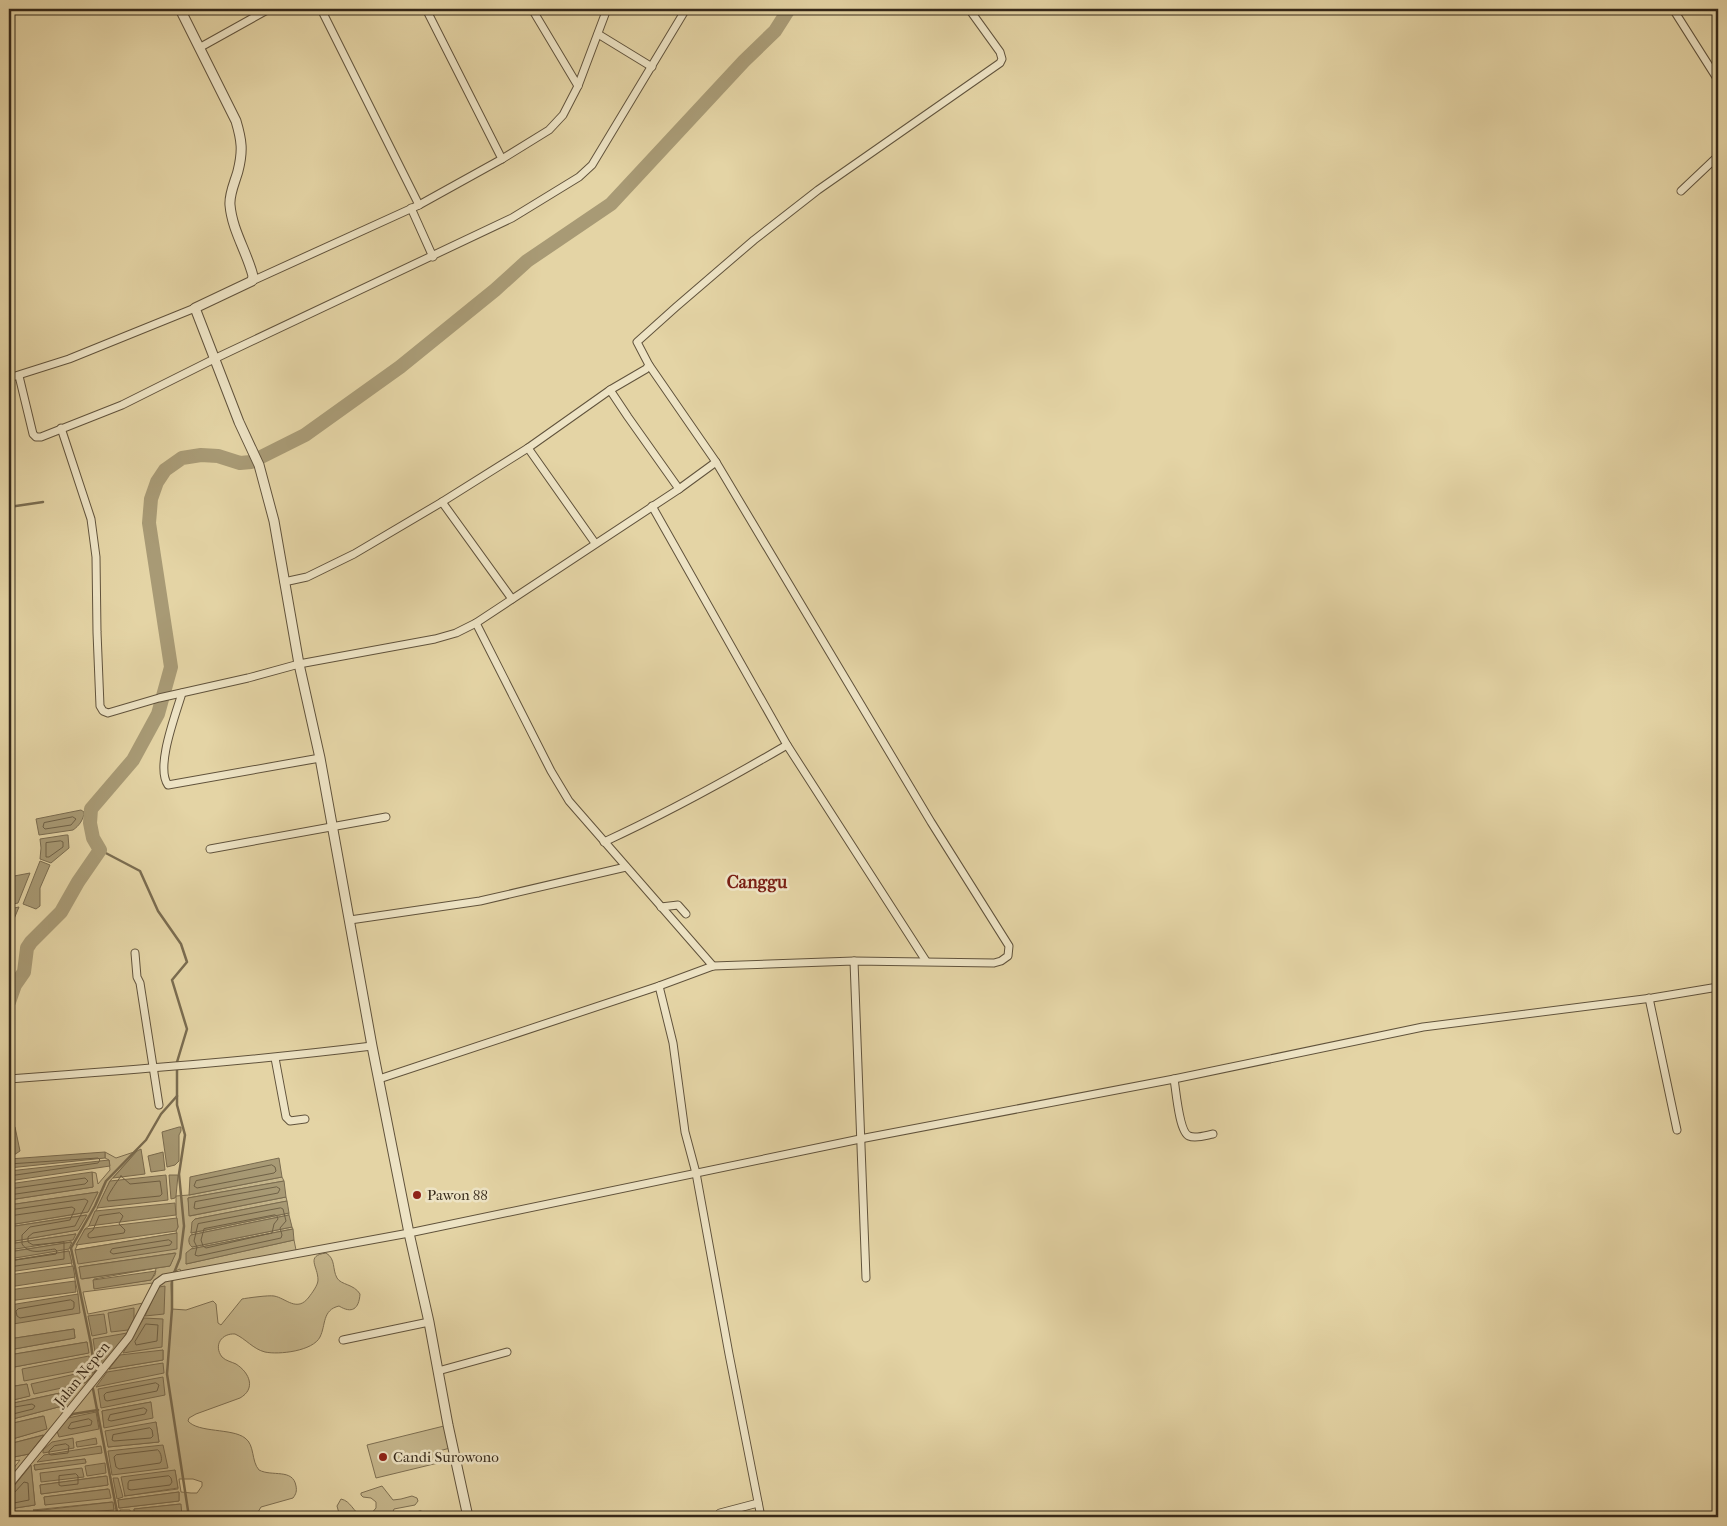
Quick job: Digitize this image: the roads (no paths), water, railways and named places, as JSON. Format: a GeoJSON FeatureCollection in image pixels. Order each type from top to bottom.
{"type":"FeatureCollection","features":[{"type":"Feature","properties":{"kind":"street"},"geometry":{"type":"LineString","coordinates":[[180,9],[236,121],[242,141],[238,170],[230,197],[230,206],[236,229],[252,272],[252,281]]}},
{"type":"Feature","properties":{"kind":"street"},"geometry":{"type":"LineString","coordinates":[[199,48],[269,9]]}},
{"type":"Feature","properties":{"kind":"street"},"geometry":{"type":"LineString","coordinates":[[322,9],[415,207],[433,257]]}},
{"type":"Feature","properties":{"kind":"street"},"geometry":{"type":"LineString","coordinates":[[426,9],[502,159]]}},
{"type":"Feature","properties":{"kind":"street"},"geometry":{"type":"LineString","coordinates":[[532,9],[578,86]]}},
{"type":"Feature","properties":{"kind":"street"},"geometry":{"type":"LineString","coordinates":[[9,378],[69,359],[195,308],[415,207],[502,159],[549,130],[563,115],[578,86],[607,9]]}},
{"type":"Feature","properties":{"kind":"street"},"geometry":{"type":"LineString","coordinates":[[19,376],[34,436],[40,437],[122,405],[214,359],[512,218],[579,177],[592,165],[686,9]]}},
{"type":"Feature","properties":{"kind":"street"},"geometry":{"type":"LineString","coordinates":[[379,1079],[660,986],[713,966],[854,961],[994,963],[1008,956],[1009,946],[931,822],[716,462],[649,365],[637,342],[754,240],[818,190],[1000,63],[1002,59],[1000,52],[969,9]]}},
{"type":"Feature","properties":{"kind":"street"},"geometry":{"type":"LineString","coordinates":[[1673,9],[1718,80]]}},
{"type":"Feature","properties":{"kind":"street"},"geometry":{"type":"LineString","coordinates":[[598,34],[652,67]]}},
{"type":"Feature","properties":{"kind":"street"},"geometry":{"type":"LineString","coordinates":[[1681,191],[1718,156]]}},
{"type":"Feature","properties":{"kind":"street"},"geometry":{"type":"LineString","coordinates":[[195,308],[251,450],[259,465],[274,521],[299,664],[320,758],[372,1046],[468,1517]]}},
{"type":"Feature","properties":{"kind":"street"},"geometry":{"type":"LineString","coordinates":[[284,582],[307,577],[354,554],[442,502],[528,448],[610,390],[646,369],[649,365]]}},
{"type":"Feature","properties":{"kind":"street"},"geometry":{"type":"LineString","coordinates":[[610,390],[679,489]]}},
{"type":"Feature","properties":{"kind":"street"},"geometry":{"type":"LineString","coordinates":[[62,428],[91,519],[96,557],[100,706],[103,711],[108,713],[159,698],[248,678],[299,664],[436,639],[456,633],[476,623],[679,489],[716,462]]}},
{"type":"Feature","properties":{"kind":"street"},"geometry":{"type":"LineString","coordinates":[[528,448],[595,544]]}},
{"type":"Feature","properties":{"kind":"street"},"geometry":{"type":"LineString","coordinates":[[442,502],[512,599]]}},
{"type":"Feature","properties":{"kind":"street"},"geometry":{"type":"LineString","coordinates":[[652,506],[788,745],[926,961]]}},
{"type":"Feature","properties":{"kind":"street"},"geometry":{"type":"LineString","coordinates":[[476,623],[551,772],[569,801],[713,966]]}},
{"type":"Feature","properties":{"kind":"street"},"geometry":{"type":"LineString","coordinates":[[179,694],[164,762],[164,777],[168,785],[320,758]]}},
{"type":"Feature","properties":{"kind":"street"},"geometry":{"type":"LineString","coordinates":[[604,842],[720,783],[788,745]]}},
{"type":"Feature","properties":{"kind":"street"},"geometry":{"type":"LineString","coordinates":[[210,849],[386,817]]}},
{"type":"Feature","properties":{"kind":"street"},"geometry":{"type":"LineString","coordinates":[[350,920],[480,901],[626,868]]}},
{"type":"Feature","properties":{"kind":"street"},"geometry":{"type":"LineString","coordinates":[[661,907],[678,905],[686,914]]}},
{"type":"Feature","properties":{"kind":"street"},"geometry":{"type":"LineString","coordinates":[[135,953],[137,977],[140,984],[159,1105]]}},
{"type":"Feature","properties":{"kind":"street"},"geometry":{"type":"LineString","coordinates":[[854,961],[866,1278]]}},
{"type":"Feature","properties":{"kind":"street"},"geometry":{"type":"LineString","coordinates":[[660,986],[673,1043],[685,1132],[696,1173],[718,1300],[761,1517]]}},
{"type":"Feature","properties":{"kind":"street"},"geometry":{"type":"LineString","coordinates":[[409,1233],[860,1139],[1174,1079],[1423,1027],[1649,998],[1718,987]]}},
{"type":"Feature","properties":{"kind":"street"},"geometry":{"type":"LineString","coordinates":[[1649,998],[1677,1130]]}},
{"type":"Feature","properties":{"kind":"street"},"geometry":{"type":"LineString","coordinates":[[9,1079],[274,1058],[372,1046]]}},
{"type":"Feature","properties":{"kind":"street"},"geometry":{"type":"LineString","coordinates":[[274,1058],[286,1117],[290,1121],[305,1119]]}},
{"type":"Feature","properties":{"kind":"street"},"geometry":{"type":"LineString","coordinates":[[1174,1079],[1182,1126],[1185,1133],[1192,1137],[1214,1134]]}},
{"type":"Feature","properties":{"kind":"street","name":"Jalan Nepen"},"geometry":{"type":"LineString","coordinates":[[9,1485],[129,1337],[158,1282],[171,1276],[409,1233]]}},
{"type":"Feature","properties":{"kind":"street"},"geometry":{"type":"LineString","coordinates":[[343,1340],[429,1322]]}},
{"type":"Feature","properties":{"kind":"street"},"geometry":{"type":"LineString","coordinates":[[438,1371],[507,1352]]}},
{"type":"Feature","properties":{"kind":"street"},"geometry":{"type":"LineString","coordinates":[[720,1513],[758,1503]]}},
{"type":"Feature","properties":{"kind":"water"},"geometry":{"type":"Polygon","coordinates":[[[81,810],[84,812],[83,817],[73,830],[39,835],[36,819],[81,810]]]}},
{"type":"Feature","properties":{"kind":"water"},"geometry":{"type":"Polygon","coordinates":[[[68,835],[69,848],[51,863],[40,859],[40,839],[68,835]]]}},
{"type":"Feature","properties":{"kind":"water"},"geometry":{"type":"Polygon","coordinates":[[[40,861],[50,865],[40,888],[40,906],[36,909],[23,904],[40,861]]]}},
{"type":"Feature","properties":{"kind":"water"},"geometry":{"type":"Polygon","coordinates":[[[30,873],[18,903],[9,905],[9,877],[30,873]]]}},
{"type":"Feature","properties":{"kind":"water"},"geometry":{"type":"Polygon","coordinates":[[[19,907],[9,931],[9,909],[19,907]]]}},
{"type":"Feature","properties":{"kind":"water"},"geometry":{"type":"Polygon","coordinates":[[[9,1120],[15,1127],[20,1151],[9,1156],[9,1120]]]}},
{"type":"Feature","properties":{"kind":"water"},"geometry":{"type":"Polygon","coordinates":[[[181,1127],[181,1131],[179,1135],[179,1161],[175,1165],[167,1167],[162,1132],[181,1127]]]}},
{"type":"Feature","properties":{"kind":"water"},"geometry":{"type":"Polygon","coordinates":[[[141,1149],[145,1174],[113,1178],[137,1151],[141,1149]]]}},
{"type":"Feature","properties":{"kind":"water"},"geometry":{"type":"Polygon","coordinates":[[[105,1152],[105,1158],[9,1168],[9,1159],[105,1152]]]}},
{"type":"Feature","properties":{"kind":"water"},"geometry":{"type":"Polygon","coordinates":[[[163,1152],[165,1170],[151,1172],[148,1156],[163,1152]]]}},
{"type":"Feature","properties":{"kind":"water"},"geometry":{"type":"Polygon","coordinates":[[[279,1158],[282,1177],[189,1195],[190,1177],[279,1158]]]}},
{"type":"Feature","properties":{"kind":"water"},"geometry":{"type":"Polygon","coordinates":[[[109,1160],[110,1166],[9,1181],[9,1171],[109,1160]]]}},
{"type":"Feature","properties":{"kind":"water"},"geometry":{"type":"Polygon","coordinates":[[[92,1172],[93,1187],[9,1200],[9,1184],[92,1172]]]}},
{"type":"Feature","properties":{"kind":"water"},"geometry":{"type":"Polygon","coordinates":[[[166,1175],[168,1200],[97,1208],[110,1181],[166,1175]]]}},
{"type":"Feature","properties":{"kind":"water"},"geometry":{"type":"Polygon","coordinates":[[[169,1175],[178,1175],[176,1196],[171,1199],[169,1175]]]}},
{"type":"Feature","properties":{"kind":"water"},"geometry":{"type":"Polygon","coordinates":[[[284,1181],[286,1197],[189,1216],[188,1198],[284,1181]]]}},
{"type":"Feature","properties":{"kind":"water"},"geometry":{"type":"Polygon","coordinates":[[[98,1192],[88,1212],[9,1225],[9,1205],[98,1192]]]}},
{"type":"Feature","properties":{"kind":"water"},"geometry":{"type":"Polygon","coordinates":[[[287,1201],[289,1213],[191,1233],[192,1222],[195,1219],[287,1201]]]}},
{"type":"Feature","properties":{"kind":"water"},"geometry":{"type":"Polygon","coordinates":[[[175,1203],[176,1215],[89,1226],[95,1211],[175,1203]]]}},
{"type":"Feature","properties":{"kind":"water"},"geometry":{"type":"Polygon","coordinates":[[[87,1215],[78,1230],[9,1242],[9,1227],[87,1215]]]}},
{"type":"Feature","properties":{"kind":"water"},"geometry":{"type":"Polygon","coordinates":[[[289,1215],[292,1227],[192,1247],[189,1243],[191,1235],[289,1215]]]}},
{"type":"Feature","properties":{"kind":"water"},"geometry":{"type":"Polygon","coordinates":[[[177,1218],[178,1227],[176,1231],[76,1245],[85,1229],[177,1218]]]}},
{"type":"Feature","properties":{"kind":"water"},"geometry":{"type":"Polygon","coordinates":[[[293,1229],[294,1240],[186,1264],[186,1253],[191,1249],[293,1229]]]}},
{"type":"Feature","properties":{"kind":"water"},"geometry":{"type":"Polygon","coordinates":[[[177,1233],[177,1249],[78,1264],[75,1250],[177,1233]]]}},
{"type":"Feature","properties":{"kind":"water"},"geometry":{"type":"Polygon","coordinates":[[[76,1234],[73,1240],[9,1250],[9,1244],[76,1234]]]}},
{"type":"Feature","properties":{"kind":"water"},"geometry":{"type":"Polygon","coordinates":[[[72,1242],[69,1249],[9,1259],[9,1252],[72,1242]]]}},
{"type":"Feature","properties":{"kind":"water"},"geometry":{"type":"Polygon","coordinates":[[[69,1251],[72,1263],[9,1272],[9,1261],[69,1251]]]}},
{"type":"Feature","properties":{"kind":"water"},"geometry":{"type":"Polygon","coordinates":[[[176,1253],[170,1266],[81,1279],[79,1267],[176,1253]]]}},
{"type":"Feature","properties":{"kind":"water"},"geometry":{"type":"Polygon","coordinates":[[[73,1266],[75,1277],[9,1287],[9,1275],[73,1266]]]}},
{"type":"Feature","properties":{"kind":"water"},"geometry":{"type":"Polygon","coordinates":[[[156,1271],[151,1280],[94,1289],[93,1280],[156,1271]]]}},
{"type":"Feature","properties":{"kind":"water"},"geometry":{"type":"Polygon","coordinates":[[[75,1281],[76,1292],[9,1301],[9,1290],[75,1281]]]}},
{"type":"Feature","properties":{"kind":"water"},"geometry":{"type":"Polygon","coordinates":[[[165,1286],[164,1314],[145,1316],[159,1287],[165,1286]]]}},
{"type":"Feature","properties":{"kind":"water"},"geometry":{"type":"Polygon","coordinates":[[[78,1294],[80,1313],[13,1324],[10,1305],[78,1294]]]}},
{"type":"Feature","properties":{"kind":"water"},"geometry":{"type":"Polygon","coordinates":[[[134,1308],[134,1319],[128,1330],[111,1332],[108,1313],[134,1308]]]}},
{"type":"Feature","properties":{"kind":"water"},"geometry":{"type":"Polygon","coordinates":[[[104,1314],[107,1333],[92,1336],[88,1316],[104,1314]]]}},
{"type":"Feature","properties":{"kind":"water"},"geometry":{"type":"Polygon","coordinates":[[[144,1318],[163,1319],[162,1347],[123,1353],[144,1318]]]}},
{"type":"Feature","properties":{"kind":"water"},"geometry":{"type":"Polygon","coordinates":[[[74,1329],[75,1338],[9,1350],[9,1339],[74,1329]]]}},
{"type":"Feature","properties":{"kind":"water"},"geometry":{"type":"Polygon","coordinates":[[[127,1333],[98,1372],[93,1339],[127,1333]]]}},
{"type":"Feature","properties":{"kind":"water"},"geometry":{"type":"Polygon","coordinates":[[[87,1342],[89,1353],[9,1368],[9,1355],[87,1342]]]}},
{"type":"Feature","properties":{"kind":"water"},"geometry":{"type":"Polygon","coordinates":[[[163,1350],[163,1360],[109,1369],[120,1355],[163,1350]]]}},
{"type":"Feature","properties":{"kind":"water"},"geometry":{"type":"Polygon","coordinates":[[[89,1356],[91,1368],[24,1381],[22,1369],[89,1356]]]}},
{"type":"Feature","properties":{"kind":"water"},"geometry":{"type":"Polygon","coordinates":[[[163,1363],[164,1373],[96,1387],[107,1372],[163,1363]]]}},
{"type":"Feature","properties":{"kind":"water"},"geometry":{"type":"Polygon","coordinates":[[[93,1370],[93,1375],[85,1383],[34,1394],[31,1384],[93,1370]]]}},
{"type":"Feature","properties":{"kind":"water"},"geometry":{"type":"Polygon","coordinates":[[[163,1377],[165,1395],[101,1408],[98,1389],[163,1377]]]}},
{"type":"Feature","properties":{"kind":"water"},"geometry":{"type":"Polygon","coordinates":[[[27,1384],[30,1396],[9,1401],[9,1387],[27,1384]]]}},
{"type":"Feature","properties":{"kind":"water"},"geometry":{"type":"Polygon","coordinates":[[[74,1390],[74,1395],[66,1405],[9,1420],[9,1404],[74,1390]]]}},
{"type":"Feature","properties":{"kind":"water"},"geometry":{"type":"Polygon","coordinates":[[[151,1402],[153,1418],[104,1428],[102,1411],[151,1402]]]}},
{"type":"Feature","properties":{"kind":"water"},"geometry":{"type":"Polygon","coordinates":[[[96,1412],[99,1429],[59,1437],[57,1431],[68,1418],[96,1412]]]}},
{"type":"Feature","properties":{"kind":"water"},"geometry":{"type":"Polygon","coordinates":[[[44,1416],[47,1429],[9,1440],[9,1424],[44,1416]]]}},
{"type":"Feature","properties":{"kind":"water"},"geometry":{"type":"Polygon","coordinates":[[[156,1422],[159,1442],[108,1447],[105,1431],[156,1422]]]}},
{"type":"Feature","properties":{"kind":"water"},"geometry":{"type":"Polygon","coordinates":[[[44,1435],[29,1454],[9,1458],[9,1444],[44,1435]]]}},
{"type":"Feature","properties":{"kind":"water"},"geometry":{"type":"Polygon","coordinates":[[[73,1438],[74,1448],[43,1453],[43,1450],[52,1442],[73,1438]]]}},
{"type":"Feature","properties":{"kind":"water"},"geometry":{"type":"Polygon","coordinates":[[[96,1438],[97,1444],[77,1447],[76,1442],[96,1438]]]}},
{"type":"Feature","properties":{"kind":"water"},"geometry":{"type":"Polygon","coordinates":[[[163,1445],[168,1468],[112,1475],[108,1451],[163,1445]]]}},
{"type":"Feature","properties":{"kind":"water"},"geometry":{"type":"Polygon","coordinates":[[[101,1446],[102,1453],[37,1462],[44,1455],[101,1446]]]}},
{"type":"Feature","properties":{"kind":"water"},"geometry":{"type":"Polygon","coordinates":[[[85,1459],[86,1463],[35,1470],[34,1465],[85,1459]]]}},
{"type":"Feature","properties":{"kind":"water"},"geometry":{"type":"Polygon","coordinates":[[[105,1463],[106,1473],[87,1476],[85,1466],[105,1463]]]}},
{"type":"Feature","properties":{"kind":"water"},"geometry":{"type":"Polygon","coordinates":[[[31,1465],[35,1505],[9,1509],[9,1492],[31,1465]]]}},
{"type":"Feature","properties":{"kind":"water"},"geometry":{"type":"Polygon","coordinates":[[[82,1468],[84,1477],[41,1482],[40,1473],[82,1468]]]}},
{"type":"Feature","properties":{"kind":"water"},"geometry":{"type":"Polygon","coordinates":[[[175,1470],[178,1488],[125,1496],[121,1477],[175,1470]]]}},
{"type":"Feature","properties":{"kind":"water"},"geometry":{"type":"Polygon","coordinates":[[[107,1476],[108,1485],[41,1494],[40,1485],[107,1476]]]}},
{"type":"Feature","properties":{"kind":"water"},"geometry":{"type":"Polygon","coordinates":[[[113,1478],[118,1478],[123,1497],[117,1499],[113,1478]]]}},
{"type":"Feature","properties":{"kind":"water"},"geometry":{"type":"Polygon","coordinates":[[[109,1489],[111,1498],[45,1505],[44,1497],[109,1489]]]}},
{"type":"Feature","properties":{"kind":"water"},"geometry":{"type":"Polygon","coordinates":[[[179,1492],[179,1501],[119,1508],[118,1500],[179,1492]]]}},
{"type":"Feature","properties":{"kind":"water"},"geometry":{"type":"Polygon","coordinates":[[[113,1502],[114,1510],[33,1516],[33,1511],[113,1502]]]}},
{"type":"Feature","properties":{"kind":"water"},"geometry":{"type":"Polygon","coordinates":[[[181,1504],[182,1517],[135,1517],[134,1509],[181,1504]]]}},
{"type":"Feature","properties":{"kind":"water"},"geometry":{"type":"Polygon","coordinates":[[[114,1512],[115,1517],[55,1517],[114,1512]]]}},
{"type":"Feature","properties":{"kind":"waterway"},"geometry":{"type":"LineString","coordinates":[[9,1002],[15,985],[24,972],[27,948],[61,912],[78,882],[100,850],[93,838],[90,823],[91,809],[133,760],[158,714],[171,667],[149,523],[151,499],[157,482],[165,470],[182,458],[201,455],[218,456],[240,463],[251,462],[305,435],[400,367],[495,290],[527,261],[611,204],[744,61],[775,31],[789,9]]}},
{"type":"Feature","properties":{"kind":"waterway"},"geometry":{"type":"LineString","coordinates":[[9,507],[43,502]]}},
{"type":"Feature","properties":{"kind":"waterway"},"geometry":{"type":"LineString","coordinates":[[100,850],[140,871],[158,911],[181,944],[187,962],[172,980],[187,1029],[177,1062],[177,1105],[185,1135],[179,1174],[184,1226],[180,1258],[172,1278],[172,1309],[167,1374],[189,1517]]}},
{"type":"Feature","properties":{"kind":"waterway"},"geometry":{"type":"LineString","coordinates":[[95,1375],[91,1344],[71,1248],[95,1206],[106,1181],[146,1140],[161,1114],[177,1096]]}},
{"type":"Feature","properties":{"kind":"waterway"},"geometry":{"type":"LineString","coordinates":[[93,1389],[118,1517]]}},
{"type":"Feature","properties":{"kind":"waterway"},"geometry":{"type":"LineString","coordinates":[[68,1417],[73,1414],[98,1410]]}},
{"type":"Feature","properties":{"kind":"place","name":"Pawon 88"},"geometry":{"type":"Point","coordinates":[417,1195]}},
{"type":"Feature","properties":{"kind":"place","name":"Candi Surowono"},"geometry":{"type":"Point","coordinates":[383,1457]}},
{"type":"Feature","properties":{"kind":"district","name":"Canggu"},"geometry":{"type":"Point","coordinates":[757,882]}}]}
